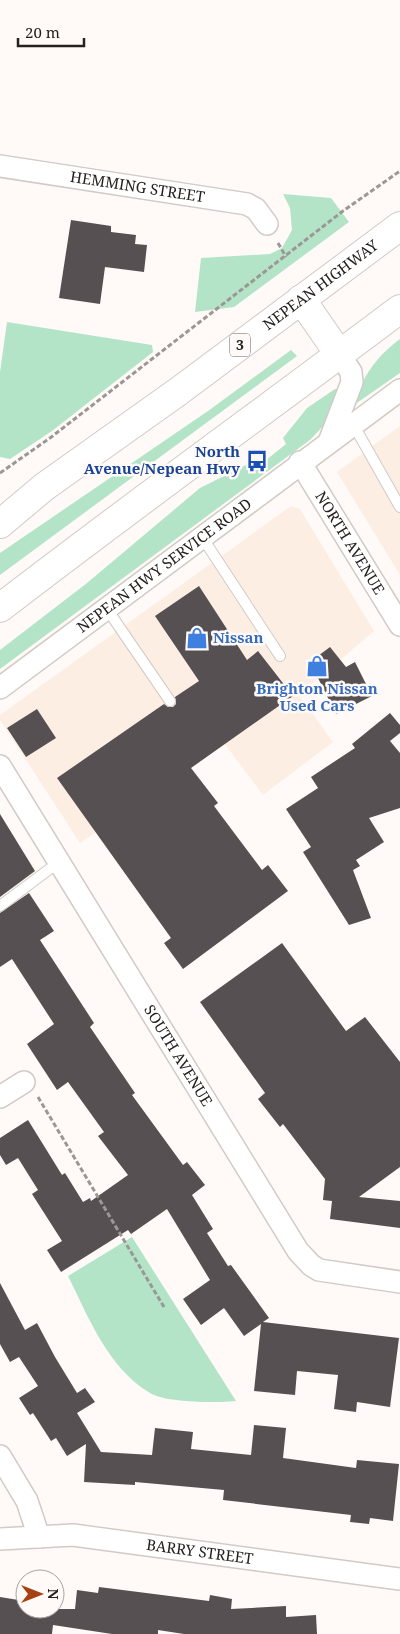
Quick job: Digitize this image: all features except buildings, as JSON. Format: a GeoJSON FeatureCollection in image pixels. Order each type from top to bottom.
{"type":"FeatureCollection","features":[{"type":"Feature","properties":{"kind":"highway","name":"NEPEAN HIGHWAY"},"geometry":{"type":"LineString","coordinates":[[0,524],[44,487],[179,391],[400,226]]}},
{"type":"Feature","properties":{"kind":"highway"},"geometry":{"type":"LineString","coordinates":[[301,299],[340,354]]}},
{"type":"Feature","properties":{"kind":"highway"},"geometry":{"type":"LineString","coordinates":[[0,608],[104,527],[184,471],[400,309]]}},
{"type":"Feature","properties":{"kind":"street","name":"HEMMING STREET"},"geometry":{"type":"LineString","coordinates":[[0,166],[247,204],[256,209],[267,224]]}},
{"type":"Feature","properties":{"kind":"street"},"geometry":{"type":"LineString","coordinates":[[329,443],[352,382],[351,372],[340,354]]}},
{"type":"Feature","properties":{"kind":"street","name":"NEPEAN HWY SERVICE ROAD"},"geometry":{"type":"LineString","coordinates":[[0,688],[202,538],[300,462],[329,443],[400,390]]}},
{"type":"Feature","properties":{"kind":"street","name":"NORTH AVENUE"},"geometry":{"type":"LineString","coordinates":[[300,462],[400,625]]}},
{"type":"Feature","properties":{"kind":"street","name":"SOUTH AVENUE"},"geometry":{"type":"LineString","coordinates":[[0,766],[298,1251],[311,1265],[319,1270],[400,1282]]}},
{"type":"Feature","properties":{"kind":"street"},"geometry":{"type":"LineString","coordinates":[[0,1097],[24,1082]]}},
{"type":"Feature","properties":{"kind":"street"},"geometry":{"type":"LineString","coordinates":[[0,1456],[27,1501],[39,1537]]}},
{"type":"Feature","properties":{"kind":"street","name":"BARRY STREET"},"geometry":{"type":"LineString","coordinates":[[0,1540],[73,1534],[400,1579]]}},
{"type":"Feature","properties":{"kind":"lane"},"geometry":{"type":"LineString","coordinates":[[353,424],[400,506]]}},
{"type":"Feature","properties":{"kind":"lane"},"geometry":{"type":"LineString","coordinates":[[202,538],[280,656]]}},
{"type":"Feature","properties":{"kind":"lane"},"geometry":{"type":"LineString","coordinates":[[106,609],[170,700]]}},
{"type":"Feature","properties":{"kind":"lane"},"geometry":{"type":"LineString","coordinates":[[0,906],[59,862]]}},
{"type":"Feature","properties":{"kind":"path"},"geometry":{"type":"LineString","coordinates":[[0,473],[50,438],[343,211],[400,171]]}},
{"type":"Feature","properties":{"kind":"path"},"geometry":{"type":"LineString","coordinates":[[24,1082],[40,1100],[164,1307]]}},
{"type":"Feature","properties":{"kind":"shaded area"},"geometry":{"type":"Polygon","coordinates":[[[400,426],[400,575],[337,472],[400,426]]]}},
{"type":"Feature","properties":{"kind":"shaded area"},"geometry":{"type":"Polygon","coordinates":[[[291,506],[300,509],[374,631],[299,695],[333,742],[263,795],[224,743],[80,843],[0,720],[0,715],[291,506]]]}},
{"type":"Feature","properties":{"kind":"green space"},"geometry":{"type":"Polygon","coordinates":[[[283,194],[331,198],[349,222],[234,307],[195,312],[201,258],[270,254],[282,248],[292,230],[290,208],[283,194]]]}},
{"type":"Feature","properties":{"kind":"green space"},"geometry":{"type":"Polygon","coordinates":[[[7,322],[152,345],[153,352],[52,431],[10,459],[0,457],[0,372],[7,322]]]}},
{"type":"Feature","properties":{"kind":"green space"},"geometry":{"type":"Polygon","coordinates":[[[400,339],[400,373],[351,407],[370,369],[400,339]]]}},
{"type":"Feature","properties":{"kind":"green space"},"geometry":{"type":"Polygon","coordinates":[[[291,350],[297,356],[0,575],[0,553],[208,411],[291,350]]]}},
{"type":"Feature","properties":{"kind":"green space"},"geometry":{"type":"Polygon","coordinates":[[[335,389],[339,389],[325,424],[310,440],[0,669],[0,650],[87,583],[200,488],[256,460],[260,465],[286,444],[283,438],[307,408],[335,389]]]}},
{"type":"Feature","properties":{"kind":"green space"},"geometry":{"type":"Polygon","coordinates":[[[132,1237],[236,1401],[205,1402],[168,1399],[150,1393],[135,1383],[122,1370],[101,1341],[68,1276],[132,1237]]]}},
{"type":"Feature","properties":{"kind":"place","name":"North Avenue/Nepean Hwy"},"geometry":{"type":"Point","coordinates":[257,461]}},
{"type":"Feature","properties":{"kind":"place","name":"Nissan"},"geometry":{"type":"Point","coordinates":[197,638]}},
{"type":"Feature","properties":{"kind":"place","name":"Brighton Nissan Used Cars"},"geometry":{"type":"Point","coordinates":[317,666]}}]}
